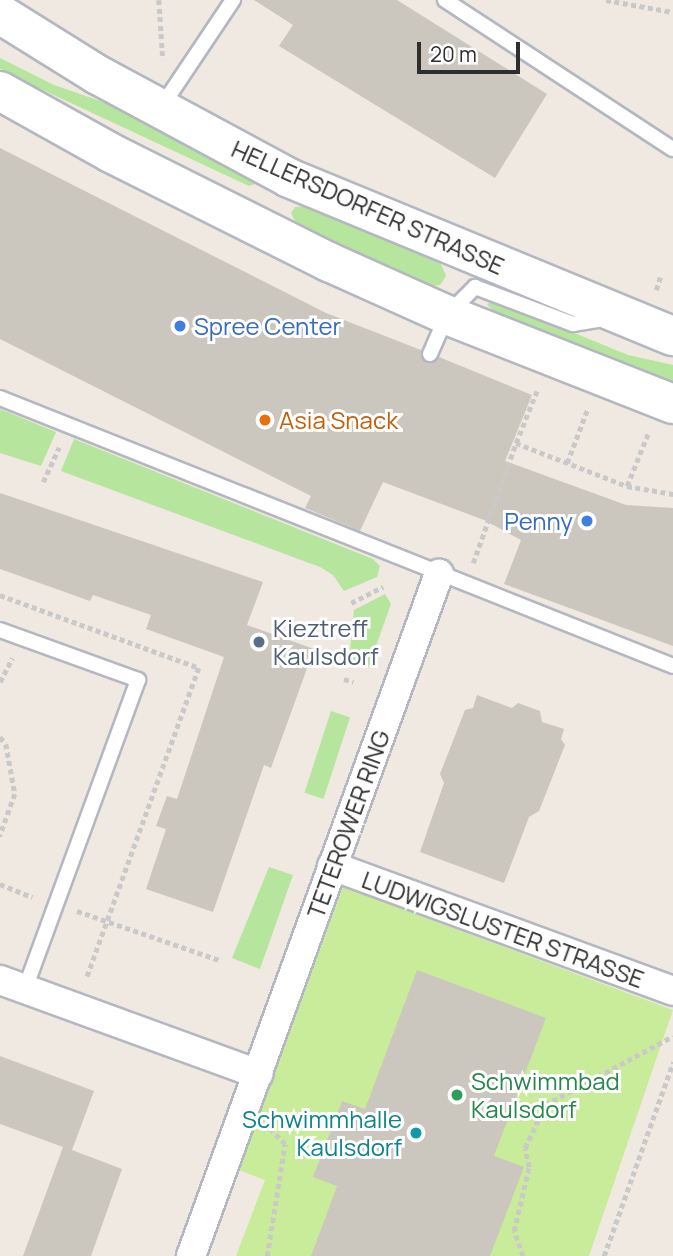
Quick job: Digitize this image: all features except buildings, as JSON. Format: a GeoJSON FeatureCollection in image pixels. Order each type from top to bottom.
{"type":"FeatureCollection","features":[{"type":"Feature","properties":{"kind":"main road","name":"HELLERSDORFER STRASSE"},"geometry":{"type":"LineString","coordinates":[[0,14],[162,92],[289,178],[673,336]]}},
{"type":"Feature","properties":{"kind":"main road"},"geometry":{"type":"LineString","coordinates":[[0,91],[247,222],[662,415]]}},
{"type":"Feature","properties":{"kind":"main road"},"geometry":{"type":"LineString","coordinates":[[68,129],[141,144],[254,201],[278,199],[289,178]]}},
{"type":"Feature","properties":{"kind":"street","name":"TETEROWER RING"},"geometry":{"type":"LineString","coordinates":[[191,1256],[439,574]]}},
{"type":"Feature","properties":{"kind":"street","name":"LUDWIGSLUSTER STRASSE"},"geometry":{"type":"LineString","coordinates":[[332,866],[673,991]]}},
{"type":"Feature","properties":{"kind":"street"},"geometry":{"type":"LineString","coordinates":[[13,984],[258,1074]]}},
{"type":"Feature","properties":{"kind":"lane"},"geometry":{"type":"LineString","coordinates":[[162,92],[233,0]]}},
{"type":"Feature","properties":{"kind":"lane"},"geometry":{"type":"LineString","coordinates":[[445,0],[673,149]]}},
{"type":"Feature","properties":{"kind":"lane"},"geometry":{"type":"LineString","coordinates":[[430,354],[447,315],[475,287],[573,324],[622,316]]}},
{"type":"Feature","properties":{"kind":"lane"},"geometry":{"type":"LineString","coordinates":[[0,398],[673,666]]}},
{"type":"Feature","properties":{"kind":"lane"},"geometry":{"type":"LineString","coordinates":[[0,630],[138,680],[56,906],[13,984]]}},
{"type":"Feature","properties":{"kind":"path"},"geometry":{"type":"LineString","coordinates":[[159,0],[162,92]]}},
{"type":"Feature","properties":{"kind":"path"},"geometry":{"type":"LineString","coordinates":[[606,0],[673,12]]}},
{"type":"Feature","properties":{"kind":"path"},"geometry":{"type":"LineString","coordinates":[[465,584],[539,384]]}},
{"type":"Feature","properties":{"kind":"path"},"geometry":{"type":"LineString","coordinates":[[567,463],[590,404]]}},
{"type":"Feature","properties":{"kind":"path"},"geometry":{"type":"LineString","coordinates":[[627,486],[662,415]]}},
{"type":"Feature","properties":{"kind":"path"},"geometry":{"type":"LineString","coordinates":[[43,482],[69,426]]}},
{"type":"Feature","properties":{"kind":"path"},"geometry":{"type":"LineString","coordinates":[[516,443],[627,486],[673,495]]}},
{"type":"Feature","properties":{"kind":"path"},"geometry":{"type":"LineString","coordinates":[[351,603],[383,587]]}},
{"type":"Feature","properties":{"kind":"path"},"geometry":{"type":"LineString","coordinates":[[0,595],[199,668],[86,977],[98,981]]}},
{"type":"Feature","properties":{"kind":"path"},"geometry":{"type":"LineString","coordinates":[[344,679],[354,682]]}},
{"type":"Feature","properties":{"kind":"path"},"geometry":{"type":"LineString","coordinates":[[0,737],[6,744],[15,794],[0,836]]}},
{"type":"Feature","properties":{"kind":"path"},"geometry":{"type":"LineString","coordinates":[[0,884],[56,906],[108,919],[222,961]]}},
{"type":"Feature","properties":{"kind":"path"},"geometry":{"type":"LineString","coordinates":[[523,1256],[514,1231],[529,1167],[525,1148],[545,1105],[673,1036]]}},
{"type":"Feature","properties":{"kind":"path"},"geometry":{"type":"LineString","coordinates":[[604,1256],[673,1062]]}},
{"type":"Feature","properties":{"kind":"path"},"geometry":{"type":"LineString","coordinates":[[241,1119],[273,1130],[285,1144],[267,1256]]}},
{"type":"Feature","properties":{"kind":"green space"},"geometry":{"type":"Polygon","coordinates":[[[0,58],[54,85],[109,104],[255,179],[255,184],[249,186],[15,77],[0,69],[0,58]]]}},
{"type":"Feature","properties":{"kind":"green space"},"geometry":{"type":"Polygon","coordinates":[[[309,206],[441,264],[446,276],[440,285],[431,286],[299,229],[291,213],[295,207],[309,206]]]}},
{"type":"Feature","properties":{"kind":"green space"},"geometry":{"type":"Polygon","coordinates":[[[494,300],[628,355],[673,365],[673,383],[493,311],[487,304],[494,300]]]}},
{"type":"Feature","properties":{"kind":"green space"},"geometry":{"type":"Polygon","coordinates":[[[0,409],[56,432],[41,466],[0,453],[0,409]]]}},
{"type":"Feature","properties":{"kind":"green space"},"geometry":{"type":"Polygon","coordinates":[[[74,439],[373,559],[380,566],[377,577],[344,591],[333,575],[320,567],[61,471],[74,439]]]}},
{"type":"Feature","properties":{"kind":"green space"},"geometry":{"type":"Polygon","coordinates":[[[385,594],[391,604],[368,668],[349,661],[354,610],[385,594]]]}},
{"type":"Feature","properties":{"kind":"green space"},"geometry":{"type":"Polygon","coordinates":[[[331,711],[350,717],[323,799],[304,793],[331,711]]]}},
{"type":"Feature","properties":{"kind":"green space"},"geometry":{"type":"Polygon","coordinates":[[[269,867],[293,875],[260,969],[232,958],[269,867]]]}},
{"type":"Feature","properties":{"kind":"green space","name":"Schwimmbad Kaulsdorf"},"geometry":{"type":"Polygon","coordinates":[[[343,887],[673,1010],[589,1256],[236,1256],[265,1180],[239,1170],[343,887]]]}},
{"type":"Feature","properties":{"kind":"place","name":"Spree Center"},"geometry":{"type":"Point","coordinates":[180,326]}},
{"type":"Feature","properties":{"kind":"place","name":"Asia Snack"},"geometry":{"type":"Point","coordinates":[265,420]}},
{"type":"Feature","properties":{"kind":"place","name":"Penny"},"geometry":{"type":"Point","coordinates":[587,521]}},
{"type":"Feature","properties":{"kind":"place","name":"Kieztreff Kaulsdorf"},"geometry":{"type":"Point","coordinates":[259,642]}},
{"type":"Feature","properties":{"kind":"place","name":"Schwimmbad Kaulsdorf"},"geometry":{"type":"Point","coordinates":[457,1095]}},
{"type":"Feature","properties":{"kind":"place","name":"Schwimmhalle Kaulsdorf"},"geometry":{"type":"Point","coordinates":[416,1133]}}]}
